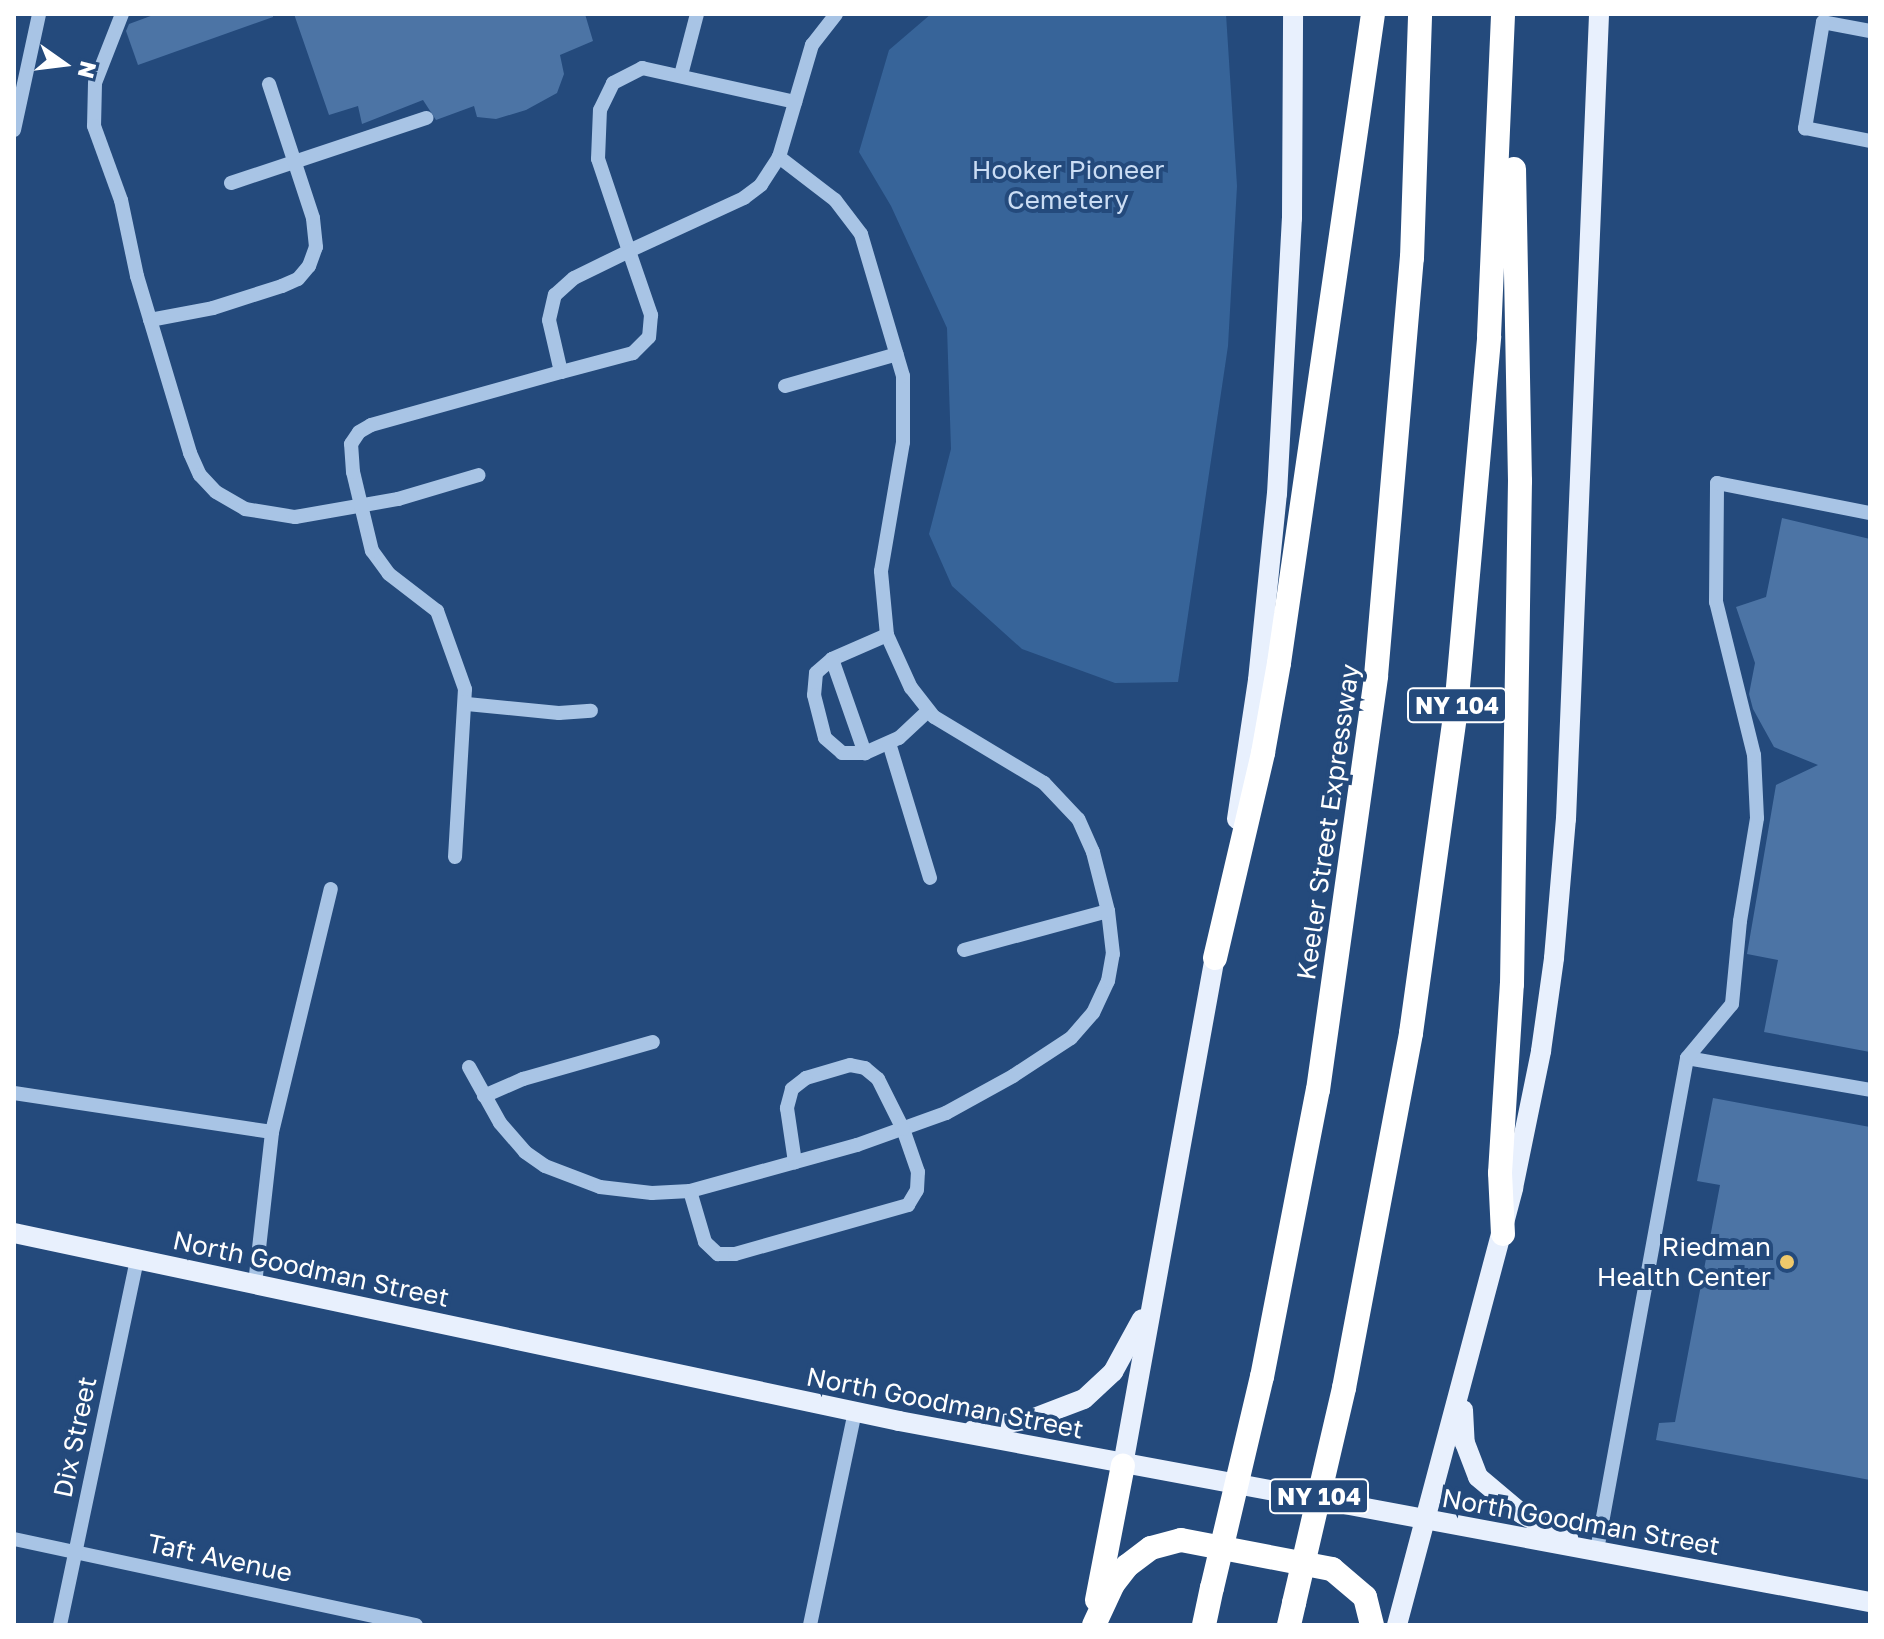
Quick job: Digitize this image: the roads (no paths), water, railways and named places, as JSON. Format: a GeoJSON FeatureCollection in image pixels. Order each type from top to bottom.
{"type":"FeatureCollection","features":[{"type":"Feature","properties":{"kind":"highway"},"geometry":{"type":"LineString","coordinates":[[1215,958],[1263,753],[1282,650],[1373,14]]}},
{"type":"Feature","properties":{"kind":"highway","name":"Keeler Street Expressway"},"geometry":{"type":"LineString","coordinates":[[1204,1625],[1262,1377],[1318,1090],[1369,737],[1403,398],[1412,258],[1420,14]]}},
{"type":"Feature","properties":{"kind":"highway"},"geometry":{"type":"LineString","coordinates":[[1503,1234],[1500,1173],[1512,984],[1521,427],[1505,14]]}},
{"type":"Feature","properties":{"kind":"highway","name":"NY 104"},"geometry":{"type":"LineString","coordinates":[[1291,1614],[1344,1388],[1411,1033],[1454,724],[1489,336],[1505,14]]}},
{"type":"Feature","properties":{"kind":"highway"},"geometry":{"type":"LineString","coordinates":[[1094,1625],[1123,1465]]}},
{"type":"Feature","properties":{"kind":"highway"},"geometry":{"type":"LineString","coordinates":[[1094,1625],[1113,1584],[1127,1566],[1151,1548],[1181,1540],[1332,1569],[1360,1590],[1369,1604],[1372,1625]]}},
{"type":"Feature","properties":{"kind":"main road"},"geometry":{"type":"LineString","coordinates":[[1123,1465],[1215,958],[1258,680],[1277,494],[1291,233],[1293,14]]}},
{"type":"Feature","properties":{"kind":"main road"},"geometry":{"type":"LineString","coordinates":[[1397,1625],[1503,1234],[1541,1051],[1563,864],[1599,14]]}},
{"type":"Feature","properties":{"kind":"main road","name":"North Goodman Street"},"geometry":{"type":"LineString","coordinates":[[14,1233],[949,1431],[1870,1602]]}},
{"type":"Feature","properties":{"kind":"main road"},"geometry":{"type":"LineString","coordinates":[[949,1431],[1017,1422],[1084,1399],[1113,1372],[1154,1289]]}},
{"type":"Feature","properties":{"kind":"main road"},"geometry":{"type":"LineString","coordinates":[[1465,1378],[1465,1443],[1478,1477],[1522,1514],[1597,1550]]}},
{"type":"Feature","properties":{"kind":"street"},"geometry":{"type":"LineString","coordinates":[[15,130],[39,14]]}},
{"type":"Feature","properties":{"kind":"street"},"geometry":{"type":"LineString","coordinates":[[122,14],[98,69],[92,111],[97,140],[121,200],[130,248],[194,465],[216,492],[245,509],[276,516],[305,516],[360,507],[479,475]]}},
{"type":"Feature","properties":{"kind":"street"},"geometry":{"type":"LineString","coordinates":[[681,75],[697,14]]}},
{"type":"Feature","properties":{"kind":"street"},"geometry":{"type":"LineString","coordinates":[[561,372],[549,320],[555,295],[574,278],[744,198],[761,185],[779,157],[812,45],[836,14]]}},
{"type":"Feature","properties":{"kind":"street"},"geometry":{"type":"LineString","coordinates":[[1870,31],[1823,22],[1805,128],[1870,141]]}},
{"type":"Feature","properties":{"kind":"street"},"geometry":{"type":"LineString","coordinates":[[455,857],[467,704],[464,682],[437,611],[376,560],[360,507],[350,453],[354,438],[365,428],[633,353],[649,337],[650,308],[598,159],[600,110],[608,90],[627,73],[650,68],[795,102]]}},
{"type":"Feature","properties":{"kind":"street"},"geometry":{"type":"LineString","coordinates":[[150,320],[227,303],[282,286],[304,273],[313,256],[316,238],[269,84]]}},
{"type":"Feature","properties":{"kind":"street"},"geometry":{"type":"LineString","coordinates":[[231,183],[426,118]]}},
{"type":"Feature","properties":{"kind":"street"},"geometry":{"type":"LineString","coordinates":[[469,1067],[515,1142],[534,1160],[566,1177],[612,1189],[690,1191],[930,1120],[991,1089],[1080,1030],[1099,1003],[1111,968],[1108,911],[1089,841],[1063,799],[1031,774],[951,730],[928,711],[904,675],[887,635],[880,586],[882,556],[906,412],[897,354],[865,244],[856,225],[826,192],[779,157]]}},
{"type":"Feature","properties":{"kind":"street"},"geometry":{"type":"LineString","coordinates":[[785,386],[897,354]]}},
{"type":"Feature","properties":{"kind":"street"},"geometry":{"type":"LineString","coordinates":[[1597,1550],[1687,1058],[1732,1004],[1740,921],[1757,818],[1754,755],[1716,602],[1717,483],[1870,513]]}},
{"type":"Feature","properties":{"kind":"street"},"geometry":{"type":"LineString","coordinates":[[887,635],[832,659],[820,668],[814,680],[822,730],[835,749],[850,754],[865,753],[889,743],[928,711]]}},
{"type":"Feature","properties":{"kind":"street"},"geometry":{"type":"LineString","coordinates":[[832,659],[865,753]]}},
{"type":"Feature","properties":{"kind":"street"},"geometry":{"type":"LineString","coordinates":[[467,704],[559,713],[591,711]]}},
{"type":"Feature","properties":{"kind":"street"},"geometry":{"type":"LineString","coordinates":[[889,743],[930,878]]}},
{"type":"Feature","properties":{"kind":"street"},"geometry":{"type":"LineString","coordinates":[[255,1284],[272,1132],[331,889]]}},
{"type":"Feature","properties":{"kind":"street"},"geometry":{"type":"LineString","coordinates":[[964,950],[1108,911]]}},
{"type":"Feature","properties":{"kind":"street"},"geometry":{"type":"LineString","coordinates":[[484,1096],[523,1079],[653,1042]]}},
{"type":"Feature","properties":{"kind":"street"},"geometry":{"type":"LineString","coordinates":[[1687,1058],[1870,1090]]}},
{"type":"Feature","properties":{"kind":"street"},"geometry":{"type":"LineString","coordinates":[[690,1191],[705,1242],[718,1254],[735,1254],[908,1205],[917,1190],[918,1172],[903,1129],[878,1079],[865,1068],[850,1065],[806,1078],[792,1089],[787,1108],[795,1162]]}},
{"type":"Feature","properties":{"kind":"street"},"geometry":{"type":"LineString","coordinates":[[14,1093],[272,1132]]}},
{"type":"Feature","properties":{"kind":"street","name":"Dix Street"},"geometry":{"type":"LineString","coordinates":[[60,1625],[137,1259]]}},
{"type":"Feature","properties":{"kind":"street"},"geometry":{"type":"LineString","coordinates":[[810,1625],[855,1412]]}},
{"type":"Feature","properties":{"kind":"street","name":"Taft Avenue"},"geometry":{"type":"LineString","coordinates":[[14,1539],[416,1625]]}},
{"type":"Feature","properties":{"kind":"place","name":"Riedman Health Center"},"geometry":{"type":"Point","coordinates":[1787,1262]}},
{"type":"Feature","properties":{"kind":"park label","name":"Hooker Pioneer Cemetery"},"geometry":{"type":"Point","coordinates":[1068,185]}}]}
